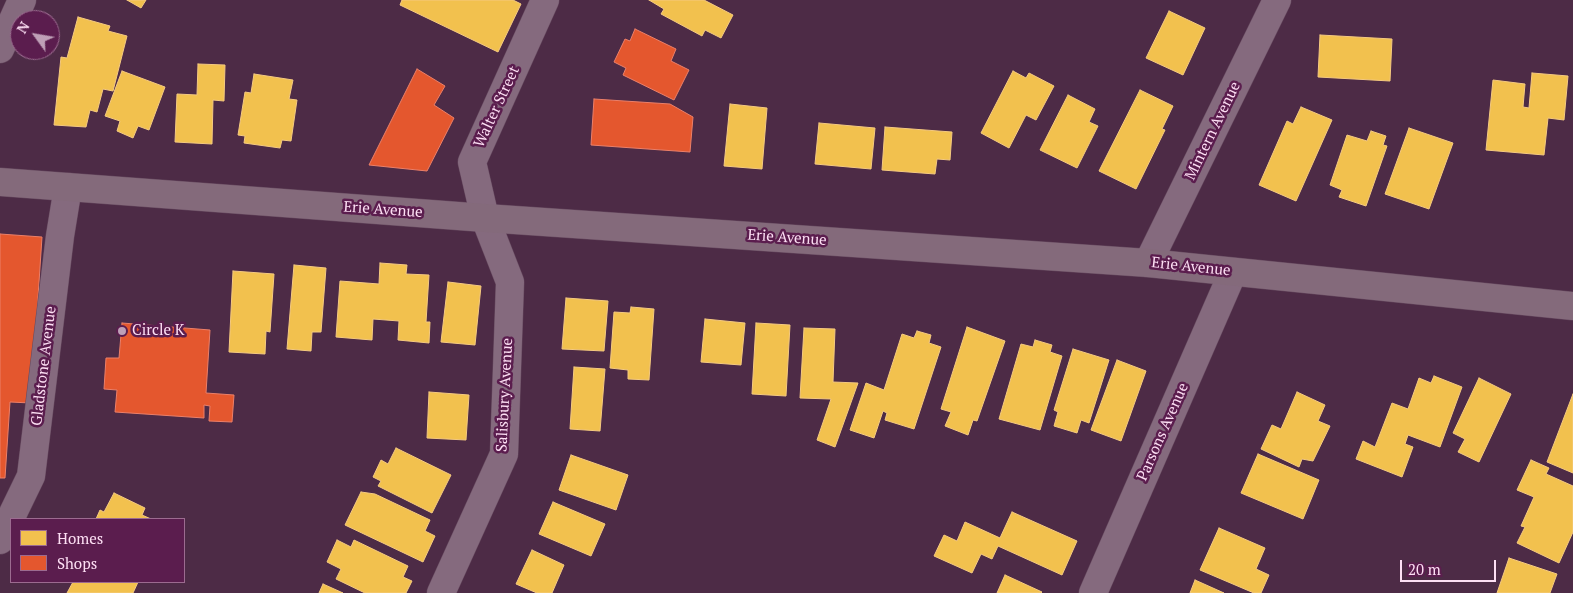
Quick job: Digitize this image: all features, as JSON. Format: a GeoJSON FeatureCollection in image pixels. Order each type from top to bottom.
{"type":"FeatureCollection","features":[{"type":"Feature","properties":{"kind":"main road","name":"Erie Avenue"},"geometry":{"type":"LineString","coordinates":[[0,182],[485,218],[1148,263],[1573,306]]}},
{"type":"Feature","properties":{"kind":"street"},"geometry":{"type":"LineString","coordinates":[[0,49],[22,0]]}},
{"type":"Feature","properties":{"kind":"street","name":"Walter Street"},"geometry":{"type":"LineString","coordinates":[[485,218],[472,162],[546,0]]}},
{"type":"Feature","properties":{"kind":"street","name":"Mintern Avenue"},"geometry":{"type":"LineString","coordinates":[[1148,263],[1277,0]]}},
{"type":"Feature","properties":{"kind":"street","name":"Gladstone Avenue"},"geometry":{"type":"LineString","coordinates":[[10,518],[30,476],[68,187]]}},
{"type":"Feature","properties":{"kind":"street","name":"Salisbury Avenue"},"geometry":{"type":"LineString","coordinates":[[441,593],[504,454],[510,282],[485,218]]}},
{"type":"Feature","properties":{"kind":"street","name":"Parsons Avenue"},"geometry":{"type":"LineString","coordinates":[[1093,593],[1233,272]]}},
{"type":"Feature","properties":{"kind":"street","name":"Gladstone Avenue"},"geometry":{"type":"LineString","coordinates":[[0,540],[10,519]]}},
{"type":"Feature","properties":{"kind":"building: Homes"},"geometry":{"type":"Polygon","coordinates":[[[127,0],[146,0],[141,8],[127,0]]]}},
{"type":"Feature","properties":{"kind":"building: Homes"},"geometry":{"type":"Polygon","coordinates":[[[402,0],[513,0],[521,4],[498,52],[400,5],[402,0]]]}},
{"type":"Feature","properties":{"kind":"building: Homes"},"geometry":{"type":"Polygon","coordinates":[[[649,0],[704,0],[733,15],[721,38],[705,30],[702,36],[661,14],[664,9],[649,0]]]}},
{"type":"Feature","properties":{"kind":"building: Homes"},"geometry":{"type":"Polygon","coordinates":[[[1169,11],[1205,28],[1183,75],[1146,58],[1169,11]]]}},
{"type":"Feature","properties":{"kind":"building: Homes"},"geometry":{"type":"Polygon","coordinates":[[[78,17],[110,26],[108,31],[127,36],[113,91],[103,89],[97,112],[90,110],[86,127],[54,125],[61,57],[67,58],[78,17]]]}},
{"type":"Feature","properties":{"kind":"building: Homes"},"geometry":{"type":"Polygon","coordinates":[[[1320,35],[1392,39],[1390,81],[1318,77],[1320,35]]]}},
{"type":"Feature","properties":{"kind":"building: Homes"},"geometry":{"type":"Polygon","coordinates":[[[198,64],[225,65],[224,101],[213,100],[212,144],[175,142],[177,94],[197,95],[198,64]]]}},
{"type":"Feature","properties":{"kind":"building: Homes"},"geometry":{"type":"Polygon","coordinates":[[[122,71],[165,87],[149,130],[138,126],[133,138],[117,131],[120,121],[105,116],[122,71]]]}},
{"type":"Feature","properties":{"kind":"building: Homes"},"geometry":{"type":"Polygon","coordinates":[[[1013,71],[1026,78],[1029,73],[1054,86],[1036,120],[1026,115],[1009,148],[981,133],[1013,71]]]}},
{"type":"Feature","properties":{"kind":"building: Homes"},"geometry":{"type":"Polygon","coordinates":[[[1532,73],[1568,76],[1564,120],[1548,118],[1544,155],[1486,150],[1493,80],[1525,84],[1523,107],[1529,108],[1532,73]]]}},
{"type":"Feature","properties":{"kind":"building: Homes"},"geometry":{"type":"Polygon","coordinates":[[[254,74],[293,80],[289,99],[297,100],[291,141],[282,140],[280,148],[244,143],[245,136],[238,135],[245,92],[251,93],[254,74]]]}},
{"type":"Feature","properties":{"kind":"building: Homes"},"geometry":{"type":"Polygon","coordinates":[[[1140,90],[1173,106],[1162,129],[1165,130],[1136,189],[1099,171],[1140,90]]]}},
{"type":"Feature","properties":{"kind":"building: Homes"},"geometry":{"type":"Polygon","coordinates":[[[1068,95],[1095,109],[1089,122],[1098,126],[1077,168],[1040,150],[1068,95]]]}},
{"type":"Feature","properties":{"kind":"building: Homes"},"geometry":{"type":"Polygon","coordinates":[[[730,104],[767,108],[762,169],[724,166],[730,104]]]}},
{"type":"Feature","properties":{"kind":"building: Homes"},"geometry":{"type":"Polygon","coordinates":[[[1301,107],[1332,120],[1296,201],[1259,185],[1287,121],[1293,124],[1301,107]]]}},
{"type":"Feature","properties":{"kind":"building: Homes"},"geometry":{"type":"Polygon","coordinates":[[[819,123],[875,128],[871,169],[815,164],[819,123]]]}},
{"type":"Feature","properties":{"kind":"building: Homes"},"geometry":{"type":"Polygon","coordinates":[[[885,127],[952,132],[950,160],[937,159],[935,174],[882,170],[885,127]]]}},
{"type":"Feature","properties":{"kind":"building: Homes"},"geometry":{"type":"Polygon","coordinates":[[[1409,128],[1453,143],[1429,209],[1385,194],[1409,128]]]}},
{"type":"Feature","properties":{"kind":"building: Homes"},"geometry":{"type":"Polygon","coordinates":[[[1371,131],[1386,136],[1383,145],[1387,146],[1366,206],[1339,197],[1342,190],[1330,185],[1347,135],[1367,141],[1371,131]]]}},
{"type":"Feature","properties":{"kind":"building: Homes"},"geometry":{"type":"Polygon","coordinates":[[[380,263],[407,265],[406,274],[429,275],[426,322],[430,322],[429,343],[398,340],[399,321],[373,319],[372,340],[336,337],[340,281],[379,284],[380,263]]]}},
{"type":"Feature","properties":{"kind":"building: Homes"},"geometry":{"type":"Polygon","coordinates":[[[294,265],[326,268],[321,332],[312,332],[311,351],[287,349],[294,265]]]}},
{"type":"Feature","properties":{"kind":"building: Homes"},"geometry":{"type":"Polygon","coordinates":[[[233,271],[274,274],[270,332],[266,331],[265,354],[229,352],[233,271]]]}},
{"type":"Feature","properties":{"kind":"building: Homes"},"geometry":{"type":"Polygon","coordinates":[[[448,282],[481,286],[475,345],[441,342],[448,282]]]}},
{"type":"Feature","properties":{"kind":"building: Homes"},"geometry":{"type":"Polygon","coordinates":[[[566,298],[608,301],[604,351],[562,349],[566,298]]]}},
{"type":"Feature","properties":{"kind":"building: Homes"},"geometry":{"type":"Polygon","coordinates":[[[631,307],[654,309],[649,380],[628,379],[628,370],[610,368],[614,312],[630,313],[631,307]]]}},
{"type":"Feature","properties":{"kind":"building: Homes"},"geometry":{"type":"Polygon","coordinates":[[[705,319],[745,323],[741,365],[701,362],[705,319]]]}},
{"type":"Feature","properties":{"kind":"building: Homes"},"geometry":{"type":"Polygon","coordinates":[[[756,323],[790,325],[786,396],[752,394],[756,323]]]}},
{"type":"Feature","properties":{"kind":"building: Homes"},"geometry":{"type":"Polygon","coordinates":[[[967,327],[1005,341],[977,421],[973,420],[968,435],[945,426],[951,412],[941,409],[967,327]]]}},
{"type":"Feature","properties":{"kind":"building: Homes"},"geometry":{"type":"Polygon","coordinates":[[[804,328],[835,329],[833,382],[858,383],[835,447],[817,440],[831,399],[800,398],[804,328]]]}},
{"type":"Feature","properties":{"kind":"building: Homes"},"geometry":{"type":"Polygon","coordinates":[[[917,331],[931,335],[929,343],[941,347],[914,429],[885,420],[887,413],[883,411],[874,438],[850,430],[866,383],[884,390],[902,334],[914,338],[917,331]]]}},
{"type":"Feature","properties":{"kind":"building: Homes"},"geometry":{"type":"Polygon","coordinates":[[[1035,340],[1052,345],[1050,352],[1062,356],[1040,430],[999,419],[1021,344],[1033,347],[1035,340]]]}},
{"type":"Feature","properties":{"kind":"building: Homes"},"geometry":{"type":"Polygon","coordinates":[[[1073,349],[1109,360],[1089,423],[1081,420],[1077,433],[1054,426],[1058,412],[1054,410],[1073,349]]]}},
{"type":"Feature","properties":{"kind":"building: Homes"},"geometry":{"type":"Polygon","coordinates":[[[1117,360],[1146,371],[1121,441],[1091,430],[1117,360]]]}},
{"type":"Feature","properties":{"kind":"building: Homes"},"geometry":{"type":"Polygon","coordinates":[[[574,367],[605,369],[600,431],[570,429],[574,367]]]}},
{"type":"Feature","properties":{"kind":"building: Homes"},"geometry":{"type":"Polygon","coordinates":[[[1434,376],[1462,387],[1440,447],[1408,435],[1405,444],[1413,447],[1402,477],[1356,459],[1363,441],[1375,447],[1392,403],[1408,409],[1419,378],[1431,383],[1434,376]]]}},
{"type":"Feature","properties":{"kind":"building: Homes"},"geometry":{"type":"Polygon","coordinates":[[[1479,378],[1511,394],[1479,462],[1458,452],[1465,439],[1453,433],[1479,378]]]}},
{"type":"Feature","properties":{"kind":"building: Homes"},"geometry":{"type":"Polygon","coordinates":[[[429,392],[469,395],[466,440],[427,438],[429,392]]]}},
{"type":"Feature","properties":{"kind":"building: Homes"},"geometry":{"type":"Polygon","coordinates":[[[1297,392],[1325,405],[1318,421],[1330,426],[1313,461],[1302,459],[1299,467],[1261,449],[1272,425],[1281,429],[1297,392]]]}},
{"type":"Feature","properties":{"kind":"building: Homes"},"geometry":{"type":"Polygon","coordinates":[[[1573,394],[1573,473],[1547,462],[1573,394]]]}},
{"type":"Feature","properties":{"kind":"building: Homes"},"geometry":{"type":"Polygon","coordinates":[[[396,448],[451,475],[432,513],[378,486],[381,481],[373,477],[381,460],[388,464],[396,448]]]}},
{"type":"Feature","properties":{"kind":"building: Homes"},"geometry":{"type":"Polygon","coordinates":[[[1258,454],[1319,480],[1303,519],[1241,493],[1258,454]]]}},
{"type":"Feature","properties":{"kind":"building: Homes"},"geometry":{"type":"Polygon","coordinates":[[[571,455],[628,475],[616,510],[559,490],[571,455]]]}},
{"type":"Feature","properties":{"kind":"building: Homes"},"geometry":{"type":"Polygon","coordinates":[[[1531,460],[1549,468],[1546,474],[1573,486],[1573,532],[1559,563],[1517,543],[1525,527],[1521,526],[1534,497],[1517,490],[1531,460]]]}},
{"type":"Feature","properties":{"kind":"building: Homes"},"geometry":{"type":"Polygon","coordinates":[[[361,492],[375,494],[430,520],[425,531],[435,536],[423,562],[345,525],[361,492]]]}},
{"type":"Feature","properties":{"kind":"building: Homes"},"geometry":{"type":"Polygon","coordinates":[[[114,493],[145,508],[142,515],[149,518],[96,518],[100,510],[104,512],[114,493]]]}},
{"type":"Feature","properties":{"kind":"building: Homes"},"geometry":{"type":"Polygon","coordinates":[[[553,502],[605,524],[591,556],[539,534],[553,502]]]}},
{"type":"Feature","properties":{"kind":"building: Homes"},"geometry":{"type":"Polygon","coordinates":[[[1012,512],[1077,541],[1062,575],[998,546],[992,559],[981,554],[972,573],[934,556],[944,535],[957,541],[965,522],[1000,538],[1012,512]]]}},
{"type":"Feature","properties":{"kind":"building: Homes"},"geometry":{"type":"Polygon","coordinates":[[[1219,528],[1265,548],[1256,569],[1269,575],[1261,593],[1254,593],[1200,570],[1219,528]]]}},
{"type":"Feature","properties":{"kind":"building: Homes"},"geometry":{"type":"Polygon","coordinates":[[[337,540],[351,547],[354,540],[408,566],[403,577],[412,581],[406,593],[365,593],[336,579],[341,569],[327,562],[337,540]]]}},
{"type":"Feature","properties":{"kind":"building: Homes"},"geometry":{"type":"Polygon","coordinates":[[[532,550],[564,565],[552,593],[537,593],[516,584],[532,550]]]}},
{"type":"Feature","properties":{"kind":"building: Homes"},"geometry":{"type":"Polygon","coordinates":[[[1509,558],[1557,574],[1550,593],[1497,593],[1509,558]]]}},
{"type":"Feature","properties":{"kind":"building: Homes"},"geometry":{"type":"Polygon","coordinates":[[[1005,575],[1042,592],[997,593],[1005,575]]]}},
{"type":"Feature","properties":{"kind":"building: Homes"},"geometry":{"type":"Polygon","coordinates":[[[1195,580],[1224,593],[1190,593],[1195,580]]]}},
{"type":"Feature","properties":{"kind":"building: Homes"},"geometry":{"type":"Polygon","coordinates":[[[72,583],[138,583],[133,593],[67,593],[72,583]]]}},
{"type":"Feature","properties":{"kind":"building: Homes"},"geometry":{"type":"Polygon","coordinates":[[[323,584],[343,593],[319,593],[323,584]]]}},
{"type":"Feature","properties":{"kind":"building: Shops"},"geometry":{"type":"Polygon","coordinates":[[[635,29],[676,49],[671,61],[689,70],[674,100],[623,75],[626,68],[614,62],[625,39],[630,41],[635,29]]]}},
{"type":"Feature","properties":{"kind":"building: Shops"},"geometry":{"type":"Polygon","coordinates":[[[417,69],[445,86],[434,105],[454,118],[427,171],[369,165],[417,69]]]}},
{"type":"Feature","properties":{"kind":"building: Shops"},"geometry":{"type":"Polygon","coordinates":[[[594,99],[670,104],[693,117],[690,152],[591,145],[594,99]]]}},
{"type":"Feature","properties":{"kind":"building: Shops"},"geometry":{"type":"Polygon","coordinates":[[[0,234],[42,237],[31,403],[10,402],[5,478],[0,478],[0,234]]]}},
{"type":"Feature","properties":{"kind":"building: Shops"},"geometry":{"type":"Polygon","coordinates":[[[122,323],[210,330],[206,393],[234,395],[232,422],[209,421],[210,406],[204,405],[204,418],[115,412],[117,390],[104,389],[106,358],[119,358],[122,323]]]}},
{"type":"Feature","properties":{"kind":"place","name":"Circle K"},"geometry":{"type":"Point","coordinates":[122,331]}}]}
